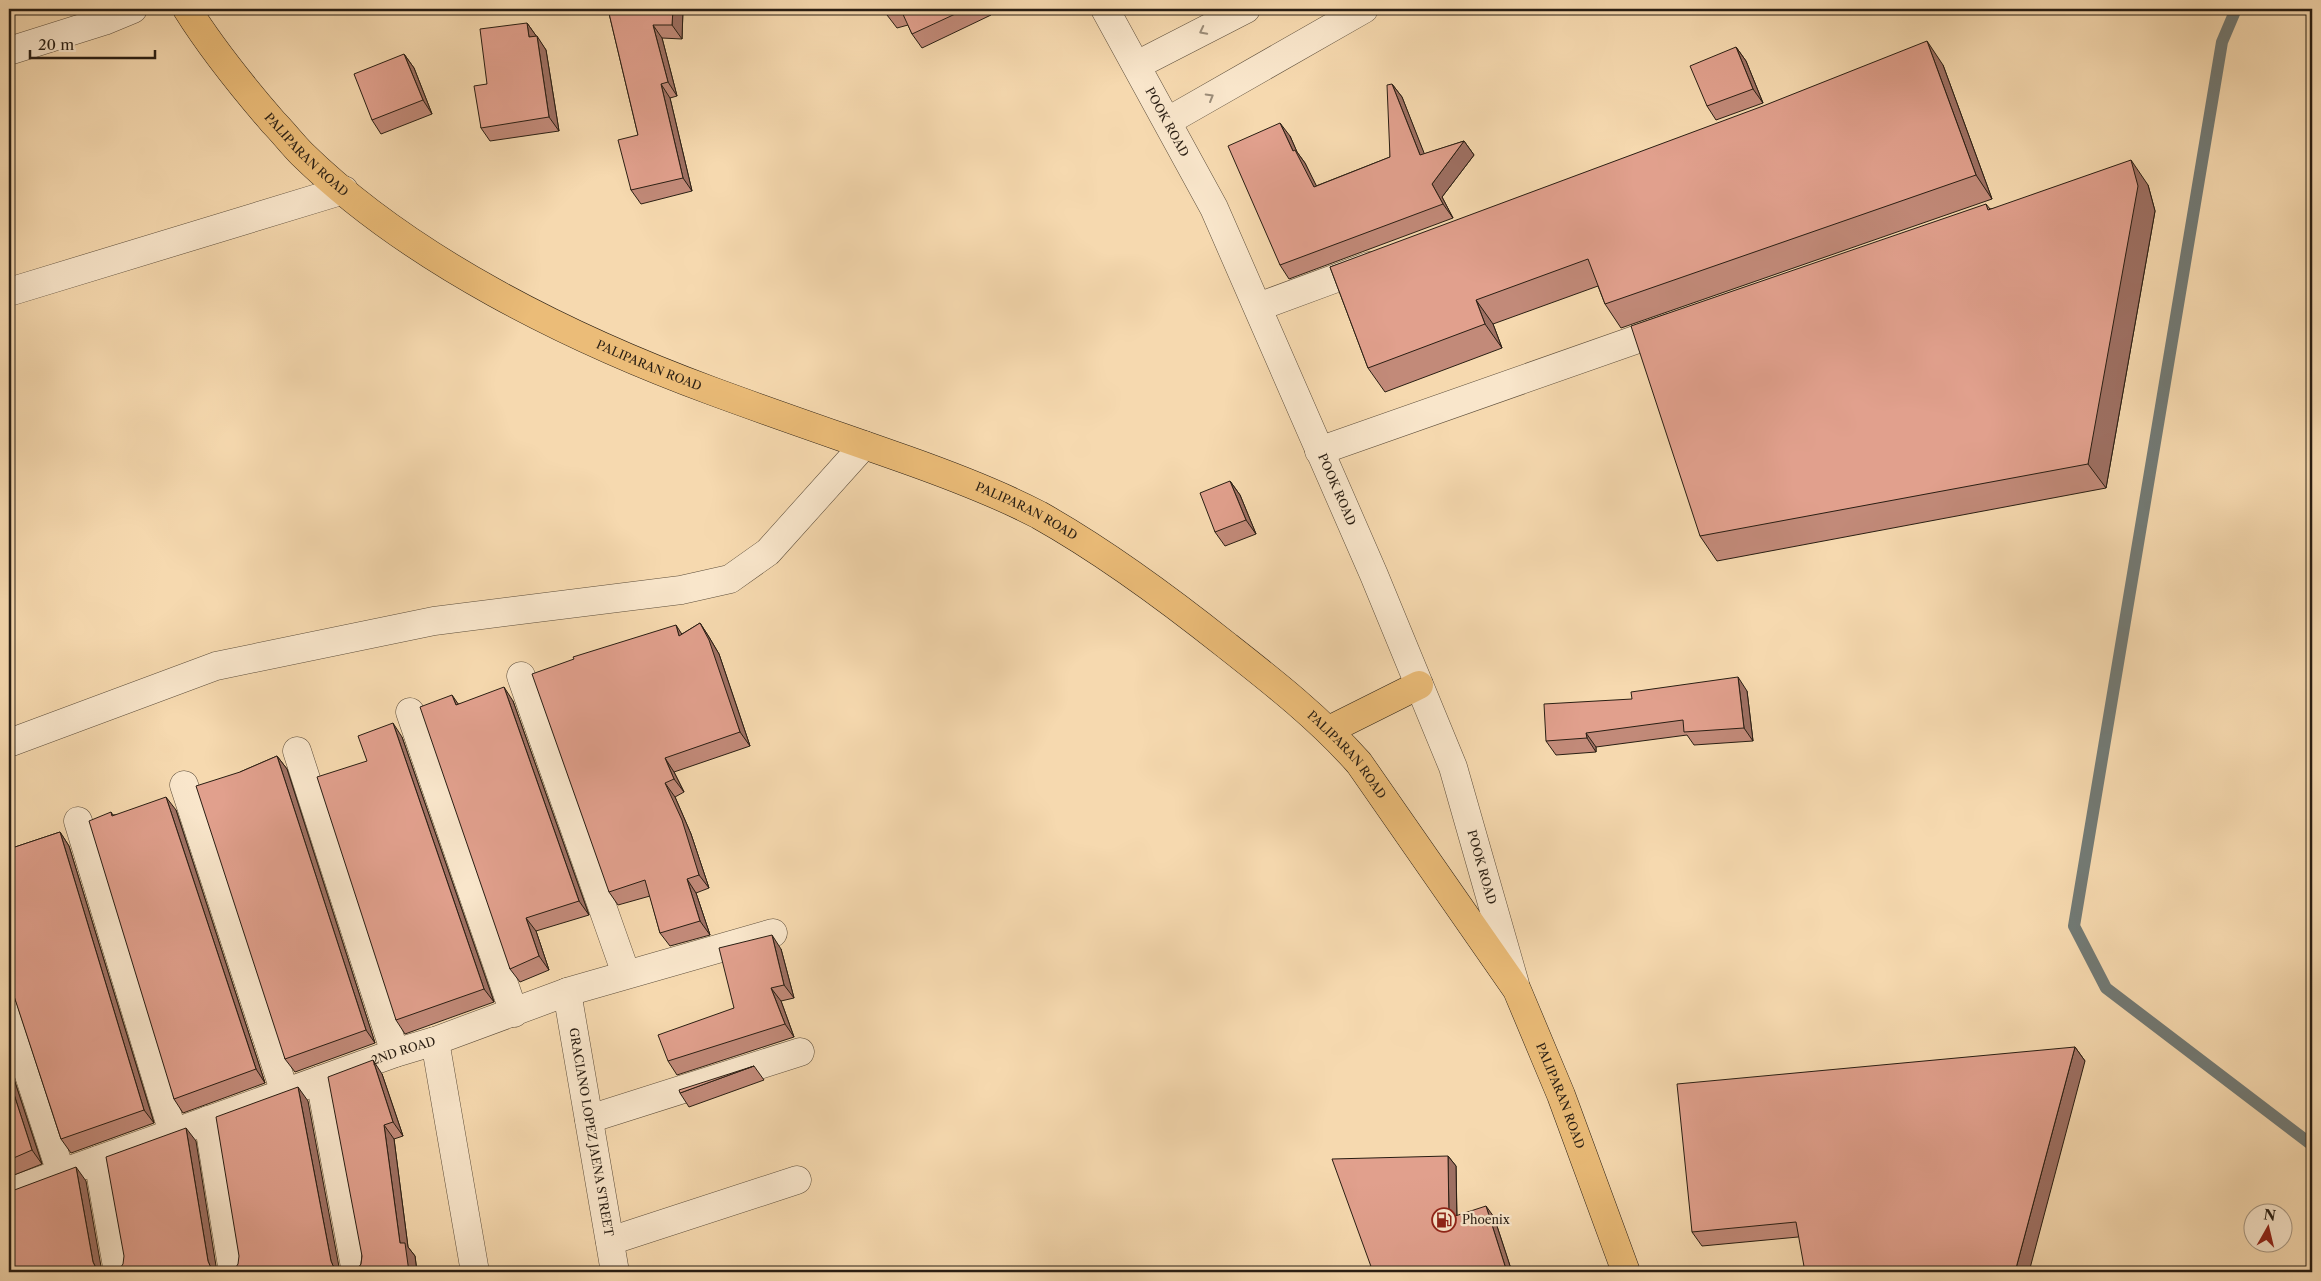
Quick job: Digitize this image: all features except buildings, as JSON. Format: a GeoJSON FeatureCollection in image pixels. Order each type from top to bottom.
{"type":"FeatureCollection","features":[{"type":"Feature","properties":{"kind":"main road","name":"PALIPARAN ROAD"},"geometry":{"type":"LineString","coordinates":[[187,9],[204,36],[255,101],[301,154],[375,215],[462,275],[574,333],[710,390],[962,480],[1038,515],[1125,569],[1183,610],[1284,691],[1329,730],[1359,763],[1517,990],[1561,1095],[1626,1272]]}},
{"type":"Feature","properties":{"kind":"main road"},"geometry":{"type":"LineString","coordinates":[[1329,730],[1419,685]]}},
{"type":"Feature","properties":{"kind":"street"},"geometry":{"type":"LineString","coordinates":[[9,51],[104,21],[133,9]]}},
{"type":"Feature","properties":{"kind":"street","name":"POOK ROAD"},"geometry":{"type":"LineString","coordinates":[[1106,9],[1214,208],[1419,685],[1453,767],[1517,990]]}},
{"type":"Feature","properties":{"kind":"street"},"geometry":{"type":"LineString","coordinates":[[1137,65],[1246,9]]}},
{"type":"Feature","properties":{"kind":"street"},"geometry":{"type":"LineString","coordinates":[[1168,121],[1364,9]]}},
{"type":"Feature","properties":{"kind":"street"},"geometry":{"type":"LineString","coordinates":[[9,292],[344,190]]}},
{"type":"Feature","properties":{"kind":"street"},"geometry":{"type":"LineString","coordinates":[[1258,308],[1395,256]]}},
{"type":"Feature","properties":{"kind":"street"},"geometry":{"type":"LineString","coordinates":[[1319,451],[1697,318]]}},
{"type":"Feature","properties":{"kind":"street"},"geometry":{"type":"LineString","coordinates":[[9,743],[216,666],[434,620],[680,590],[730,579],[768,552],[864,445]]}},
{"type":"Feature","properties":{"kind":"street"},"geometry":{"type":"LineString","coordinates":[[521,676],[626,974]]}},
{"type":"Feature","properties":{"kind":"street"},"geometry":{"type":"LineString","coordinates":[[410,712],[514,1012]]}},
{"type":"Feature","properties":{"kind":"street"},"geometry":{"type":"LineString","coordinates":[[297,751],[395,1054]]}},
{"type":"Feature","properties":{"kind":"street"},"geometry":{"type":"LineString","coordinates":[[184,785],[285,1093]]}},
{"type":"Feature","properties":{"kind":"street"},"geometry":{"type":"LineString","coordinates":[[78,821],[173,1133]]}},
{"type":"Feature","properties":{"kind":"street","name":"2ND ROAD"},"geometry":{"type":"LineString","coordinates":[[9,1192],[320,1080],[436,1041],[567,992],[773,933]]}},
{"type":"Feature","properties":{"kind":"street","name":"GRACIANO LOPEZ JAENA STREET"},"geometry":{"type":"LineString","coordinates":[[567,992],[615,1272]]}},
{"type":"Feature","properties":{"kind":"street"},"geometry":{"type":"LineString","coordinates":[[9,1014],[60,1173]]}},
{"type":"Feature","properties":{"kind":"street"},"geometry":{"type":"LineString","coordinates":[[436,1041],[475,1272]]}},
{"type":"Feature","properties":{"kind":"street"},"geometry":{"type":"LineString","coordinates":[[588,1119],[800,1052]]}},
{"type":"Feature","properties":{"kind":"street"},"geometry":{"type":"LineString","coordinates":[[320,1080],[356,1272]]}},
{"type":"Feature","properties":{"kind":"street"},"geometry":{"type":"LineString","coordinates":[[208,1120],[233,1272]]}},
{"type":"Feature","properties":{"kind":"street"},"geometry":{"type":"LineString","coordinates":[[98,1160],[118,1272]]}},
{"type":"Feature","properties":{"kind":"street"},"geometry":{"type":"LineString","coordinates":[[610,1241],[797,1180]]}},
{"type":"Feature","properties":{"kind":"waterway"},"geometry":{"type":"LineString","coordinates":[[2236,9],[2222,42],[2074,926],[2106,988],[2312,1145]]}},
{"type":"Feature","properties":{"kind":"place","name":"Phoenix"},"geometry":{"type":"Point","coordinates":[1444,1220]}}]}
